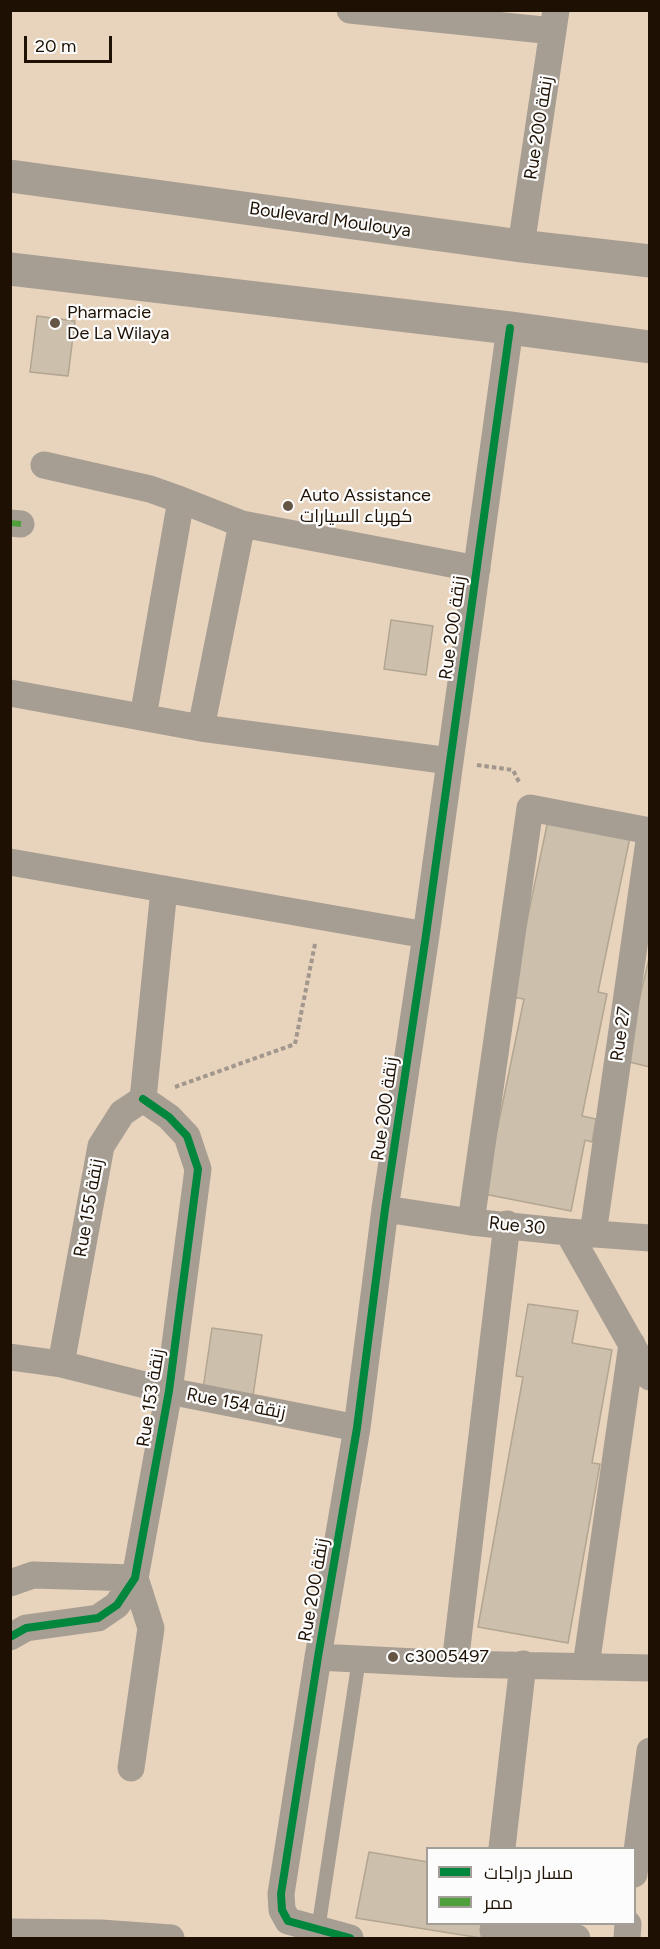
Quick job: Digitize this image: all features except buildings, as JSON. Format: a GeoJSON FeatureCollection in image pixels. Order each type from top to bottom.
{"type":"FeatureCollection","features":[{"type":"Feature","properties":{"kind":"street"},"geometry":{"type":"LineString","coordinates":[[350,10],[555,21]]}},
{"type":"Feature","properties":{"kind":"street","name":"Rue 200 زنقة"},"geometry":{"type":"LineString","coordinates":[[520,246],[555,21]]}},
{"type":"Feature","properties":{"kind":"street","name":"Boulevard Moulouya"},"geometry":{"type":"LineString","coordinates":[[10,176],[520,246],[650,261]]}},
{"type":"Feature","properties":{"kind":"street"},"geometry":{"type":"LineString","coordinates":[[10,269],[510,328],[650,347]]}},
{"type":"Feature","properties":{"kind":"street","name":"Rue 200 زنقة"},"geometry":{"type":"LineString","coordinates":[[318,1930],[288,1921],[282,1910],[281,1894],[357,1428],[510,328]]}},
{"type":"Feature","properties":{"kind":"street"},"geometry":{"type":"LineString","coordinates":[[44,465],[150,489],[242,525],[477,569]]}},
{"type":"Feature","properties":{"kind":"street"},"geometry":{"type":"LineString","coordinates":[[142,717],[181,500]]}},
{"type":"Feature","properties":{"kind":"street"},"geometry":{"type":"LineString","coordinates":[[201,728],[242,525]]}},
{"type":"Feature","properties":{"kind":"street"},"geometry":{"type":"LineString","coordinates":[[10,693],[201,728],[450,761]]}},
{"type":"Feature","properties":{"kind":"street"},"geometry":{"type":"LineString","coordinates":[[471,1222],[530,808],[650,832]]}},
{"type":"Feature","properties":{"kind":"street","name":"Rue 27"},"geometry":{"type":"LineString","coordinates":[[580,1233],[650,832]]}},
{"type":"Feature","properties":{"kind":"street"},"geometry":{"type":"LineString","coordinates":[[10,862],[320,915],[426,936]]}},
{"type":"Feature","properties":{"kind":"street"},"geometry":{"type":"LineString","coordinates":[[143,1099],[164,889]]}},
{"type":"Feature","properties":{"kind":"street","name":"Rue 155 زنقة"},"geometry":{"type":"LineString","coordinates":[[61,1364],[101,1146],[122,1113],[143,1099]]}},
{"type":"Feature","properties":{"kind":"street","name":"Rue 153 زنقة"},"geometry":{"type":"LineString","coordinates":[[10,1636],[26,1628],[98,1618],[117,1605],[135,1578],[169,1391],[198,1169],[187,1136],[169,1117],[143,1099]]}},
{"type":"Feature","properties":{"kind":"street","name":"Rue 30"},"geometry":{"type":"LineString","coordinates":[[386,1209],[471,1222],[650,1238]]}},
{"type":"Feature","properties":{"kind":"street"},"geometry":{"type":"LineString","coordinates":[[455,1664],[507,1224]]}},
{"type":"Feature","properties":{"kind":"street"},"geometry":{"type":"LineString","coordinates":[[580,1233],[650,1377]]}},
{"type":"Feature","properties":{"kind":"street"},"geometry":{"type":"LineString","coordinates":[[586,1666],[632,1344]]}},
{"type":"Feature","properties":{"kind":"street","name":"Rue 154 زنقة"},"geometry":{"type":"LineString","coordinates":[[10,1357],[61,1364],[169,1391],[357,1428]]}},
{"type":"Feature","properties":{"kind":"street"},"geometry":{"type":"LineString","coordinates":[[10,1583],[33,1575],[135,1578],[151,1628],[131,1768]]}},
{"type":"Feature","properties":{"kind":"street"},"geometry":{"type":"LineString","coordinates":[[318,1657],[455,1664],[650,1668]]}},
{"type":"Feature","properties":{"kind":"street"},"geometry":{"type":"LineString","coordinates":[[502,1847],[523,1664]]}},
{"type":"Feature","properties":{"kind":"street"},"geometry":{"type":"LineString","coordinates":[[636,1858],[650,1750]]}},
{"type":"Feature","properties":{"kind":"street"},"geometry":{"type":"LineString","coordinates":[[318,1930],[350,1938]]}},
{"type":"Feature","properties":{"kind":"street"},"geometry":{"type":"LineString","coordinates":[[492,1931],[577,1938]]}},
{"type":"Feature","properties":{"kind":"street"},"geometry":{"type":"LineString","coordinates":[[10,1932],[171,1938]]}},
{"type":"Feature","properties":{"kind":"lane"},"geometry":{"type":"LineString","coordinates":[[318,1930],[359,1659]]}},
{"type":"Feature","properties":{"kind":"path"},"geometry":{"type":"LineString","coordinates":[[450,761],[513,770],[530,808]]}},
{"type":"Feature","properties":{"kind":"path"},"geometry":{"type":"LineString","coordinates":[[143,1099],[295,1044],[320,915]]}},
{"type":"Feature","properties":{"kind":"marked path"},"geometry":{"type":"LineString","coordinates":[[10,523],[21,524]]}},
{"type":"Feature","properties":{"kind":"cycle path"},"geometry":{"type":"LineString","coordinates":[[350,1938],[288,1921],[282,1910],[281,1894],[357,1428],[385,1209],[426,935],[510,328]]}},
{"type":"Feature","properties":{"kind":"cycle path"},"geometry":{"type":"LineString","coordinates":[[10,1637],[26,1628],[98,1618],[117,1605],[135,1578],[169,1391],[198,1169],[187,1136],[169,1117],[143,1099]]}},
{"type":"Feature","properties":{"kind":"place","name":"Pharmacie De La Wilaya"},"geometry":{"type":"Point","coordinates":[55,323]}},
{"type":"Feature","properties":{"kind":"place","name":"Auto Assistance كهرباء السيارات"},"geometry":{"type":"Point","coordinates":[288,506]}},
{"type":"Feature","properties":{"kind":"place","name":"c3005497"},"geometry":{"type":"Point","coordinates":[393,1657]}}]}
